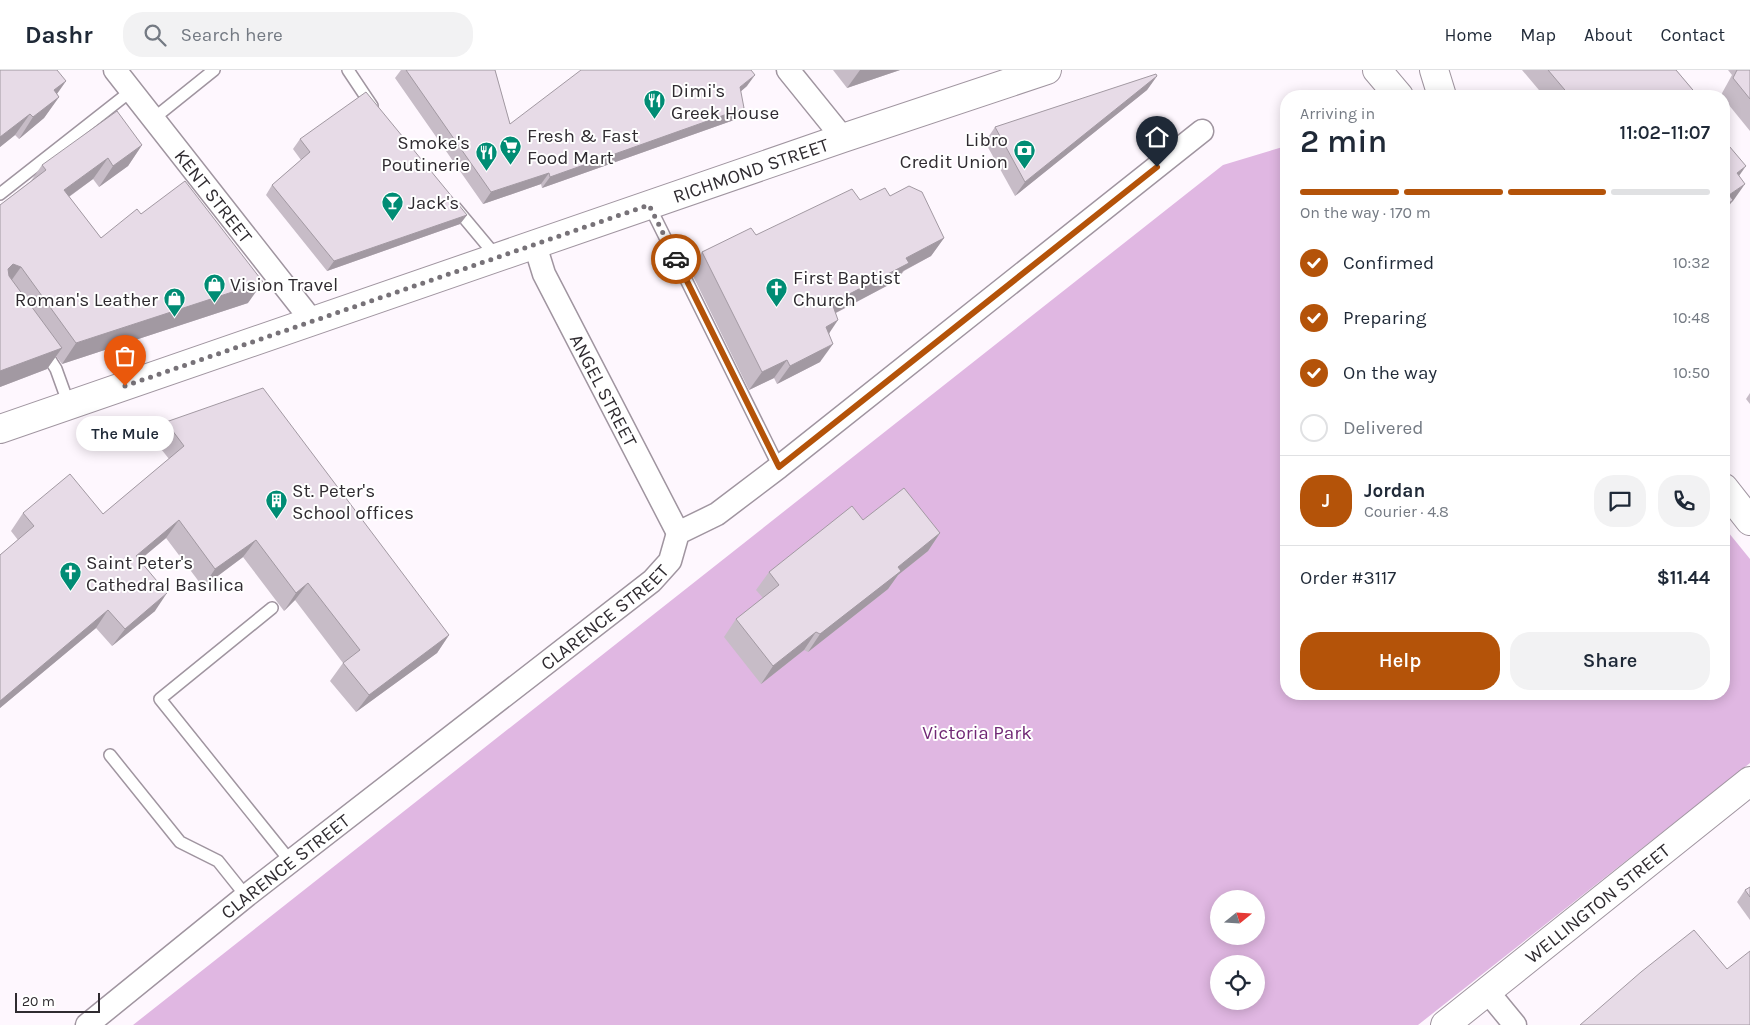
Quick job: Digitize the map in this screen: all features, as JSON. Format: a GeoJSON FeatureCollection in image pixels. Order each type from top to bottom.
{"type":"FeatureCollection","features":[{"type":"Feature","properties":{"kind":"main road","name":"RICHMOND STREET"},"geometry":{"type":"LineString","coordinates":[[0,429],[843,138],[1047,70]]}},
{"type":"Feature","properties":{"kind":"main road"},"geometry":{"type":"LineString","coordinates":[[1376,70],[1394,90]]}},
{"type":"Feature","properties":{"kind":"main road"},"geometry":{"type":"LineString","coordinates":[[1434,70],[1440,90]]}},
{"type":"Feature","properties":{"kind":"main road"},"geometry":{"type":"LineString","coordinates":[[1730,496],[1750,522]]}},
{"type":"Feature","properties":{"kind":"main road","name":"WELLINGTON STREET"},"geometry":{"type":"LineString","coordinates":[[1445,1025],[1750,781]]}},
{"type":"Feature","properties":{"kind":"street","name":"KENT STREET"},"geometry":{"type":"LineString","coordinates":[[115,70],[313,322]]}},
{"type":"Feature","properties":{"kind":"street"},"geometry":{"type":"LineString","coordinates":[[788,70],[843,138]]}},
{"type":"Feature","properties":{"kind":"street"},"geometry":{"type":"LineString","coordinates":[[678,533],[717,514],[779,467],[1202,131]]}},
{"type":"Feature","properties":{"kind":"street","name":"ANGEL STREET"},"geometry":{"type":"LineString","coordinates":[[535,245],[544,274],[678,533]]}},
{"type":"Feature","properties":{"kind":"street","name":"CLARENCE STREET"},"geometry":{"type":"LineString","coordinates":[[87,1025],[246,896],[652,581],[670,561],[678,533]]}},
{"type":"Feature","properties":{"kind":"street"},"geometry":{"type":"LineString","coordinates":[[1487,991],[1515,1025]]}},
{"type":"Feature","properties":{"kind":"lane"},"geometry":{"type":"LineString","coordinates":[[153,119],[214,70]]}},
{"type":"Feature","properties":{"kind":"lane"},"geometry":{"type":"LineString","coordinates":[[348,70],[364,96],[382,118]]}},
{"type":"Feature","properties":{"kind":"lane"},"geometry":{"type":"LineString","coordinates":[[0,194],[131,91]]}},
{"type":"Feature","properties":{"kind":"lane"},"geometry":{"type":"LineString","coordinates":[[448,198],[498,258]]}},
{"type":"Feature","properties":{"kind":"lane"},"geometry":{"type":"LineString","coordinates":[[649,205],[779,467]]}},
{"type":"Feature","properties":{"kind":"lane"},"geometry":{"type":"LineString","coordinates":[[35,338],[56,369],[69,406]]}},
{"type":"Feature","properties":{"kind":"lane"},"geometry":{"type":"LineString","coordinates":[[272,608],[160,699],[291,862]]}},
{"type":"Feature","properties":{"kind":"lane"},"geometry":{"type":"LineString","coordinates":[[110,755],[180,842],[218,861],[246,896]]}},
{"type":"Feature","properties":{"kind":"green space","name":"Victoria Park"},"geometry":{"type":"Polygon","coordinates":[[[1280,148],[1280,700],[1730,700],[1730,534],[1750,559],[1750,763],[1418,1025],[133,1025],[1223,165],[1280,148]]]}},
{"type":"Feature","properties":{"kind":"building"},"geometry":{"type":"Polygon","coordinates":[[[0,70],[57,70],[66,81],[54,90],[59,97],[33,117],[30,114],[0,137],[0,70]]]}},
{"type":"Feature","properties":{"kind":"building"},"geometry":{"type":"Polygon","coordinates":[[[406,70],[495,70],[510,124],[581,70],[751,70],[755,75],[740,87],[744,108],[550,177],[549,173],[491,192],[406,70]]]}},
{"type":"Feature","properties":{"kind":"building"},"geometry":{"type":"Polygon","coordinates":[[[1548,70],[1676,70],[1693,90],[1565,90],[1548,70]]]}},
{"type":"Feature","properties":{"kind":"building"},"geometry":{"type":"Polygon","coordinates":[[[1737,70],[1750,70],[1750,99],[1733,78],[1737,70]]]}},
{"type":"Feature","properties":{"kind":"building","name":"Libro Credit Union"},"geometry":{"type":"Polygon","coordinates":[[[1156,74],[1157,76],[1025,182],[995,127],[1156,74]]]}},
{"type":"Feature","properties":{"kind":"building"},"geometry":{"type":"Polygon","coordinates":[[[366,92],[467,215],[334,261],[272,185],[310,152],[300,139],[366,92]]]}},
{"type":"Feature","properties":{"kind":"building"},"geometry":{"type":"Polygon","coordinates":[[[117,111],[142,145],[113,166],[108,158],[64,190],[101,238],[137,209],[141,214],[185,181],[263,282],[76,343],[21,267],[13,264],[8,269],[9,276],[62,348],[0,371],[0,205],[46,170],[42,165],[117,111]]]}},
{"type":"Feature","properties":{"kind":"building"},"geometry":{"type":"Polygon","coordinates":[[[1730,147],[1746,166],[1737,173],[1745,184],[1730,194],[1730,147]]]}},
{"type":"Feature","properties":{"kind":"building","name":"First Baptist Church"},"geometry":{"type":"Polygon","coordinates":[[[909,186],[922,192],[944,238],[906,258],[909,263],[832,303],[838,320],[826,327],[833,344],[790,366],[787,360],[762,372],[702,252],[751,228],[756,235],[852,189],[860,200],[885,188],[890,196],[909,186]]]}},
{"type":"Feature","properties":{"kind":"building"},"geometry":{"type":"Polygon","coordinates":[[[263,388],[449,635],[369,695],[343,663],[360,650],[308,583],[296,593],[256,540],[215,569],[179,520],[136,556],[167,593],[125,629],[108,610],[0,701],[0,555],[34,526],[23,513],[70,474],[103,514],[184,446],[166,422],[263,388]]]}},
{"type":"Feature","properties":{"kind":"building"},"geometry":{"type":"Polygon","coordinates":[[[904,488],[940,533],[898,567],[901,571],[820,634],[816,632],[773,666],[736,619],[779,585],[769,572],[852,506],[863,520],[904,488]]]}},
{"type":"Feature","properties":{"kind":"building"},"geometry":{"type":"Polygon","coordinates":[[[1750,887],[1750,897],[1745,890],[1750,887]]]}},
{"type":"Feature","properties":{"kind":"building"},"geometry":{"type":"Polygon","coordinates":[[[1694,930],[1727,969],[1750,951],[1750,1025],[1580,1025],[1641,972],[1694,930]]]}},
{"type":"Feature","properties":{"kind":"way so far"},"geometry":{"type":"LineString","coordinates":[[125,386],[649,205],[676,259]]}},
{"type":"Feature","properties":{"kind":"place","name":"Dimi's Greek House"},"geometry":{"type":"Point","coordinates":[655,120]}},
{"type":"Feature","properties":{"kind":"place","name":"Fresh & Fast Food Mart"},"geometry":{"type":"Point","coordinates":[511,165]}},
{"type":"Feature","properties":{"kind":"place","name":"Libro Credit Union"},"geometry":{"type":"Point","coordinates":[1024,169]}},
{"type":"Feature","properties":{"kind":"place","name":"Smoke's Poutinerie"},"geometry":{"type":"Point","coordinates":[486,172]}},
{"type":"Feature","properties":{"kind":"place","name":"Jack's"},"geometry":{"type":"Point","coordinates":[392,221]}},
{"type":"Feature","properties":{"kind":"place","name":"Vision Travel"},"geometry":{"type":"Point","coordinates":[214,303]}},
{"type":"Feature","properties":{"kind":"place","name":"First Baptist Church"},"geometry":{"type":"Point","coordinates":[777,307]}},
{"type":"Feature","properties":{"kind":"place","name":"Roman's Leather"},"geometry":{"type":"Point","coordinates":[174,318]}},
{"type":"Feature","properties":{"kind":"place","name":"The Mule"},"geometry":{"type":"Point","coordinates":[125,386]}},
{"type":"Feature","properties":{"kind":"place","name":"St. Peter's School offices"},"geometry":{"type":"Point","coordinates":[276,520]}},
{"type":"Feature","properties":{"kind":"place","name":"Saint Peter's Cathedral Basilica"},"geometry":{"type":"Point","coordinates":[70,592]}},
{"type":"Feature","properties":{"kind":"route"},"geometry":{"type":"LineString","coordinates":[[676,259],[779,467],[1157,167]]}}]}
